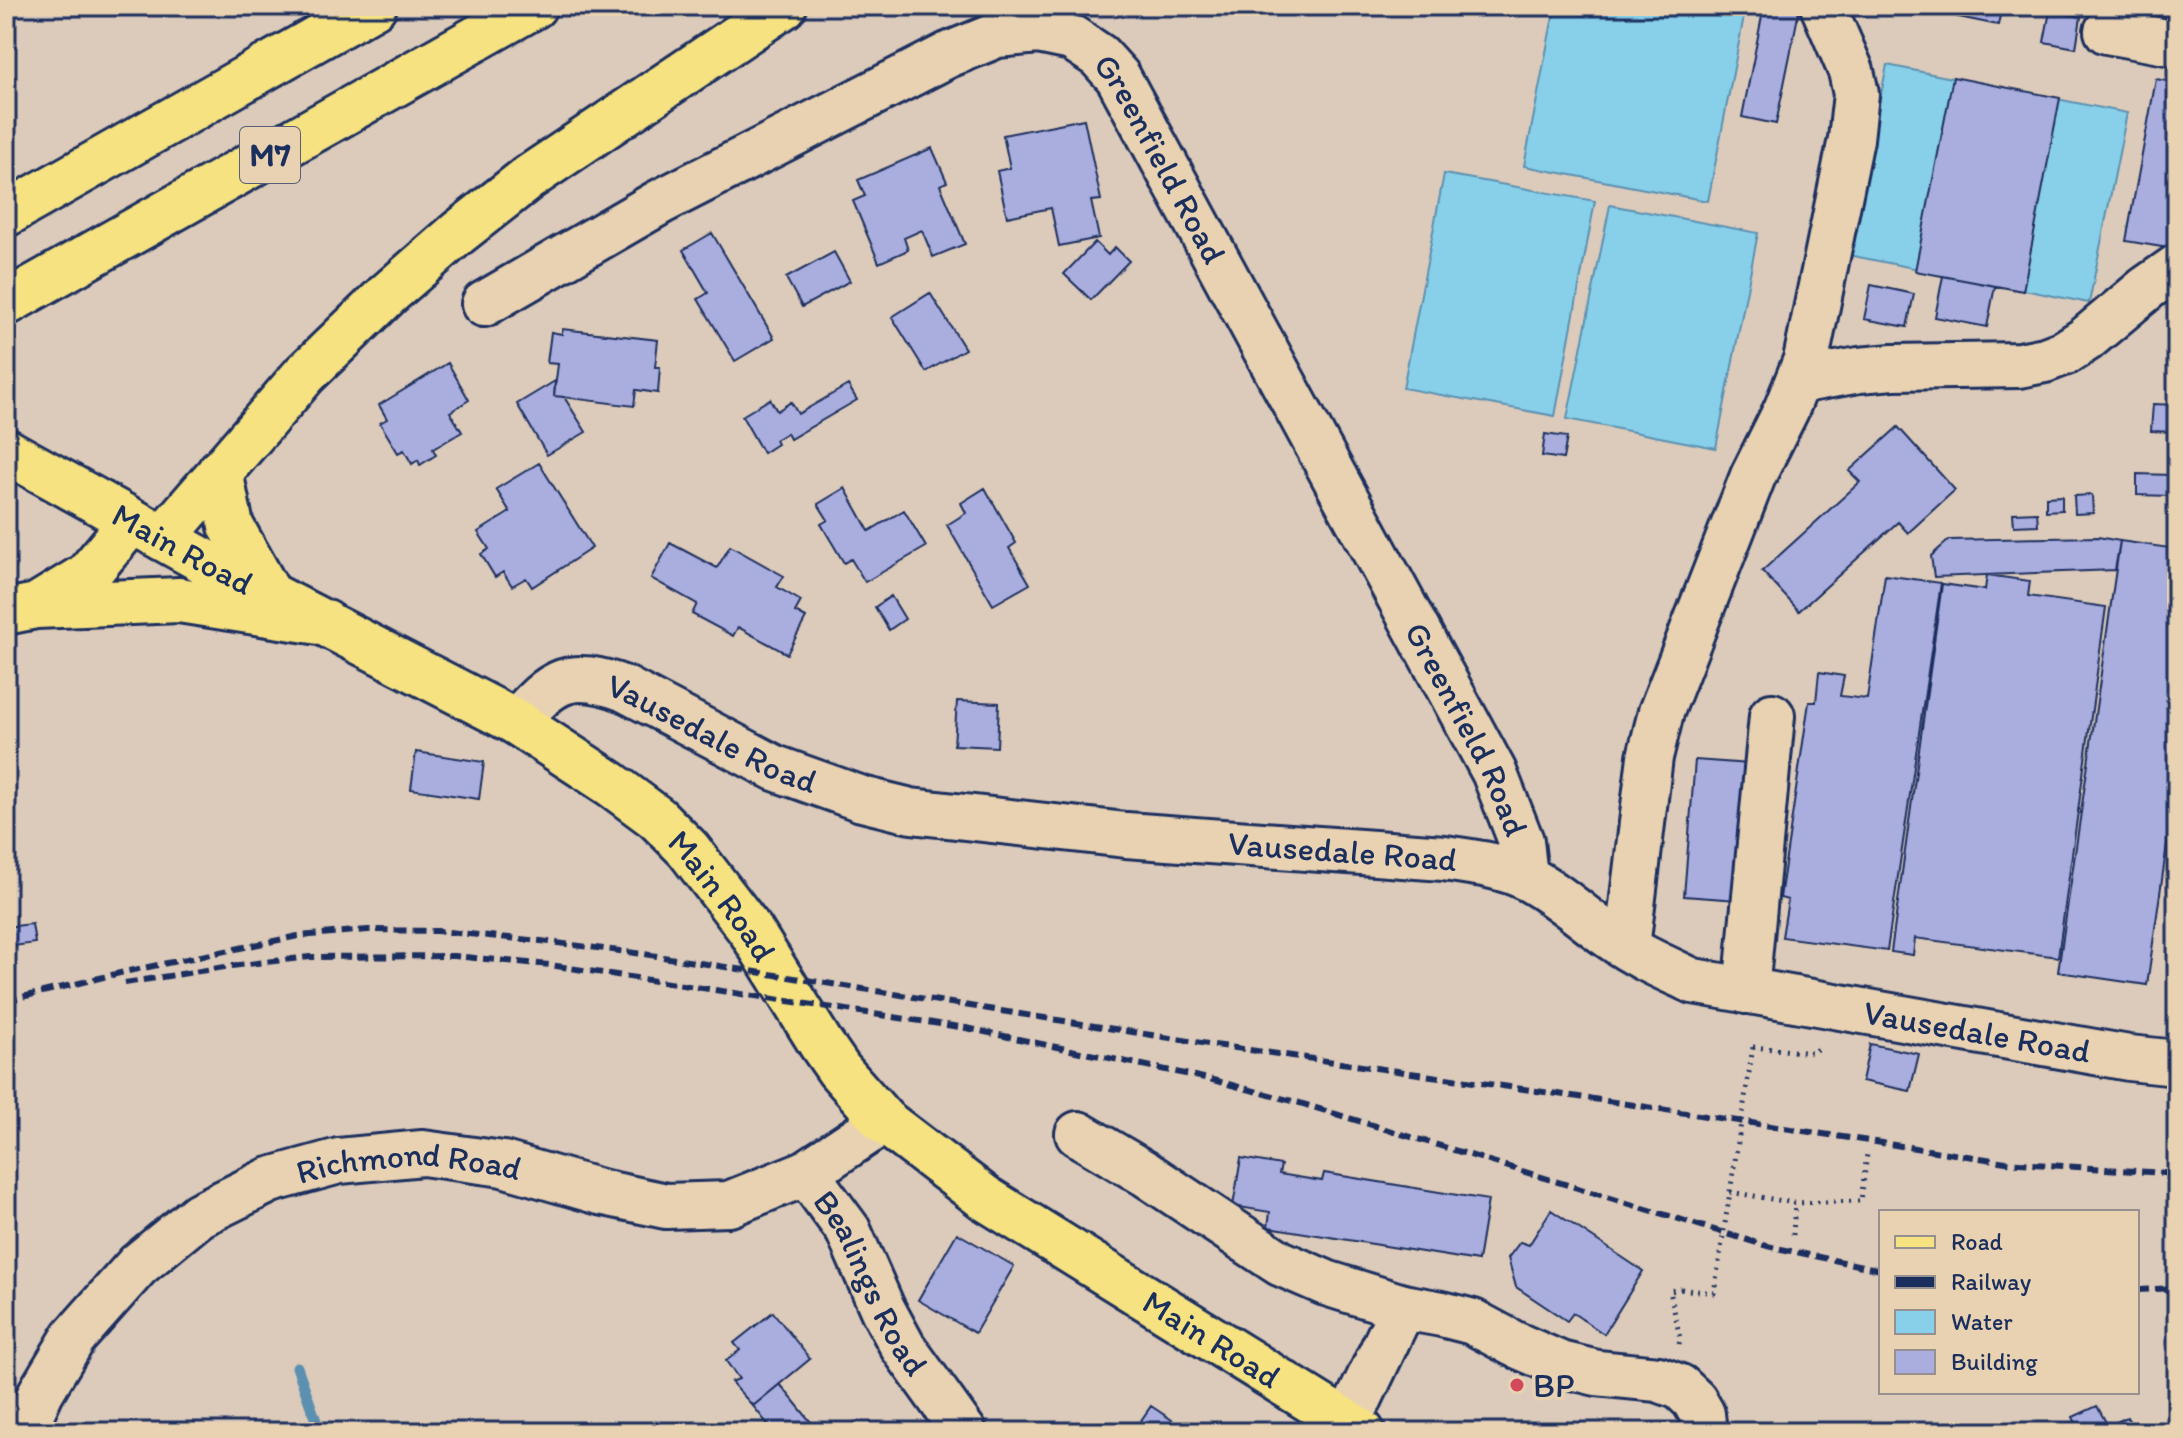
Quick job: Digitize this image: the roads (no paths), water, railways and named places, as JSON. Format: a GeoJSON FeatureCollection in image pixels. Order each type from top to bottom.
{"type":"FeatureCollection","features":[{"type":"Feature","properties":{"kind":"main road","name":"M7"},"geometry":{"type":"LineString","coordinates":[[6,214],[374,6]]}},
{"type":"Feature","properties":{"kind":"main road","name":"M7"},"geometry":{"type":"LineString","coordinates":[[6,303],[534,6]]}},
{"type":"Feature","properties":{"kind":"main road"},"geometry":{"type":"LineString","coordinates":[[21,609],[87,575],[220,471],[305,374],[388,294],[458,233],[528,178],[784,6]]}},
{"type":"Feature","properties":{"kind":"main road","name":"Main Road"},"geometry":{"type":"LineString","coordinates":[[6,451],[269,594],[516,722],[611,784],[657,818],[688,849],[751,931],[830,1057],[884,1121],[985,1198],[1355,1428]]}},
{"type":"Feature","properties":{"kind":"main road"},"geometry":{"type":"LineString","coordinates":[[220,471],[231,526],[269,594]]}},
{"type":"Feature","properties":{"kind":"main road"},"geometry":{"type":"LineString","coordinates":[[21,609],[179,600],[326,623]]}},
{"type":"Feature","properties":{"kind":"street"},"geometry":{"type":"LineString","coordinates":[[1627,947],[1650,757],[1661,712],[1753,476],[1786,410],[1806,360],[1851,139],[1856,94],[1851,71],[1823,6]]}},
{"type":"Feature","properties":{"kind":"street","name":"Greenfield Road"},"geometry":{"type":"LineString","coordinates":[[484,304],[660,202],[948,55],[997,35],[1038,31],[1072,38],[1099,56],[1118,77],[1464,716],[1512,814],[1521,841],[1525,877]]}},
{"type":"Feature","properties":{"kind":"street"},"geometry":{"type":"LineString","coordinates":[[2107,31],[2177,44]]}},
{"type":"Feature","properties":{"kind":"street"},"geometry":{"type":"LineString","coordinates":[[1798,381],[1859,370],[2019,365],[2045,360],[2066,352],[2086,339],[2177,267]]}},
{"type":"Feature","properties":{"kind":"street","name":"Vausedale Road"},"geometry":{"type":"LineString","coordinates":[[516,722],[539,695],[557,683],[578,678],[603,681],[625,689],[775,768],[862,799],[911,811],[1126,835],[1479,863],[1525,877],[1570,904],[1611,938],[1648,961],[1693,981],[2129,1058],[2177,1063]]}},
{"type":"Feature","properties":{"kind":"street"},"geometry":{"type":"LineString","coordinates":[[1746,991],[1772,716]]}},
{"type":"Feature","properties":{"kind":"street","name":"Richmond Road"},"geometry":{"type":"LineString","coordinates":[[23,1432],[41,1392],[74,1337],[138,1265],[199,1215],[270,1180],[339,1161],[423,1153],[503,1164],[600,1192],[666,1206],[729,1204],[806,1173],[884,1121]]}},
{"type":"Feature","properties":{"kind":"street"},"geometry":{"type":"LineString","coordinates":[[1078,1134],[1146,1174],[1280,1263],[1326,1283],[1403,1307],[1473,1322],[1560,1364],[1597,1373],[1658,1379],[1690,1405]]}},
{"type":"Feature","properties":{"kind":"street","name":"Bealings Road"},"geometry":{"type":"LineString","coordinates":[[806,1173],[848,1230],[903,1347],[964,1432]]}},
{"type":"Feature","properties":{"kind":"street"},"geometry":{"type":"LineString","coordinates":[[1355,1428],[1403,1307]]}},
{"type":"Feature","properties":{"kind":"water"},"geometry":{"type":"Polygon","coordinates":[[[1555,6],[1746,6],[1708,201],[1524,166],[1555,6]]]}},
{"type":"Feature","properties":{"kind":"water"},"geometry":{"type":"Polygon","coordinates":[[[1887,65],[2127,113],[2089,303],[1848,255],[1887,65]]]}},
{"type":"Feature","properties":{"kind":"water"},"geometry":{"type":"Polygon","coordinates":[[[1444,174],[1595,201],[1555,416],[1403,388],[1444,174]]]}},
{"type":"Feature","properties":{"kind":"water"},"geometry":{"type":"Polygon","coordinates":[[[1610,205],[1758,233],[1716,448],[1567,419],[1610,205]]]}},
{"type":"Feature","properties":{"kind":"waterway"},"geometry":{"type":"LineString","coordinates":[[297,1367],[320,1432]]}},
{"type":"Feature","properties":{"kind":"railway"},"geometry":{"type":"LineString","coordinates":[[6,1001],[124,972],[298,936],[368,930],[437,931],[644,954],[1208,1044],[2006,1162],[2177,1174]]}},
{"type":"Feature","properties":{"kind":"railway"},"geometry":{"type":"LineString","coordinates":[[125,983],[310,957],[454,956],[550,965],[966,1028],[1209,1079],[1300,1103],[1767,1246],[1879,1270]]}},
{"type":"Feature","properties":{"kind":"railway"},"geometry":{"type":"LineString","coordinates":[[2139,1290],[2177,1288]]}},
{"type":"Feature","properties":{"kind":"place","name":"BP"},"geometry":{"type":"Point","coordinates":[1517,1385]}}]}
